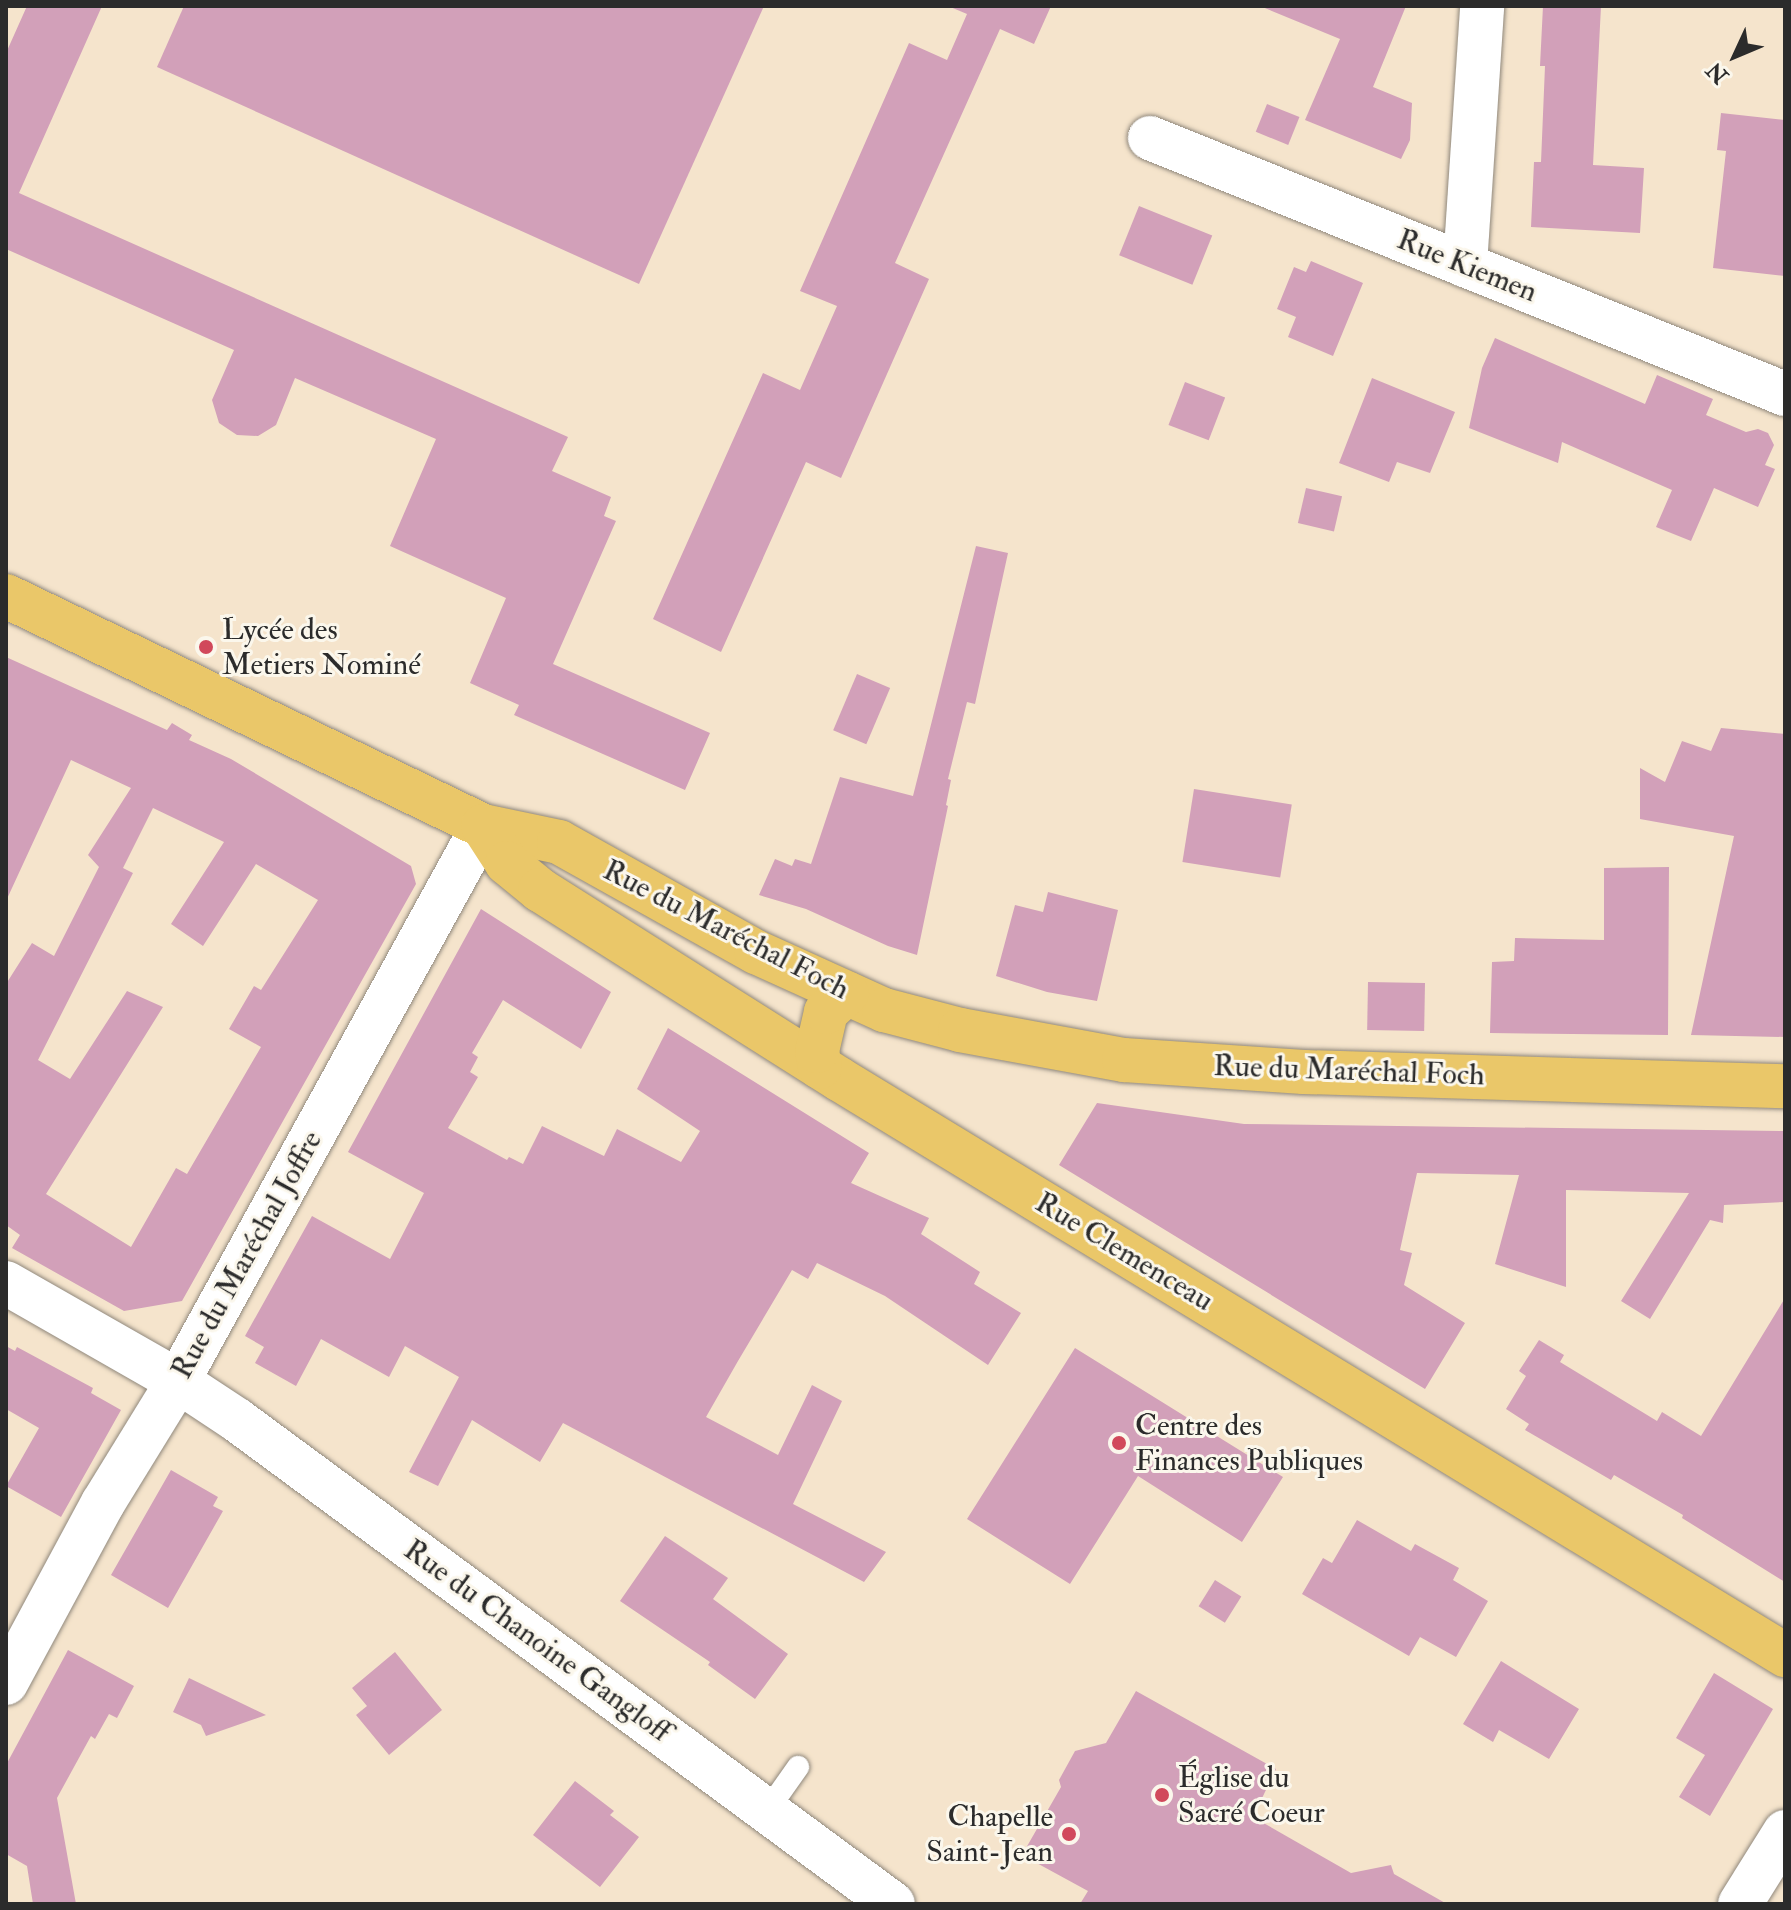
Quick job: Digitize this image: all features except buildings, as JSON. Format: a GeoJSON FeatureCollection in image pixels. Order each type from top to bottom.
{"type":"FeatureCollection","features":[{"type":"Feature","properties":{"kind":"main road","name":"Rue du Maréchal Foch"},"geometry":{"type":"LineString","coordinates":[[6,596],[483,826],[559,842],[756,952],[884,1010],[960,1030],[1124,1060],[1304,1072],[1785,1086]]}},
{"type":"Feature","properties":{"kind":"main road","name":"Rue Clemenceau"},"geometry":{"type":"LineString","coordinates":[[483,826],[507,863],[540,890],[820,1067],[1785,1655]]}},
{"type":"Feature","properties":{"kind":"main road"},"geometry":{"type":"LineString","coordinates":[[727,1006],[737,975],[756,952]]}},
{"type":"Feature","properties":{"kind":"main road"},"geometry":{"type":"LineString","coordinates":[[820,1067],[817,1051],[826,1012],[847,993]]}},
{"type":"Feature","properties":{"kind":"street"},"geometry":{"type":"LineString","coordinates":[[1465,265],[1482,6]]}},
{"type":"Feature","properties":{"kind":"street","name":"Rue Kiemen"},"geometry":{"type":"LineString","coordinates":[[1150,138],[1785,394]]}},
{"type":"Feature","properties":{"kind":"street","name":"Rue du Maréchal Joffre"},"geometry":{"type":"LineString","coordinates":[[6,1683],[103,1503],[178,1381],[483,826]]}},
{"type":"Feature","properties":{"kind":"street","name":"Rue du Chanoine Gangloff"},"geometry":{"type":"LineString","coordinates":[[6,1283],[178,1381],[237,1420],[893,1904]]}},
{"type":"Feature","properties":{"kind":"street"},"geometry":{"type":"LineString","coordinates":[[1740,1904],[1785,1832]]}},
{"type":"Feature","properties":{"kind":"lane"},"geometry":{"type":"LineString","coordinates":[[767,1811],[798,1767]]}},
{"type":"Feature","properties":{"kind":"place","name":"Lycée des Metiers Nominé"},"geometry":{"type":"Point","coordinates":[206,647]}},
{"type":"Feature","properties":{"kind":"place","name":"Centre des Finances Publiques"},"geometry":{"type":"Point","coordinates":[1119,1443]}},
{"type":"Feature","properties":{"kind":"place","name":"Église du Sacré Coeur"},"geometry":{"type":"Point","coordinates":[1162,1795]}},
{"type":"Feature","properties":{"kind":"place","name":"Chapelle Saint-Jean"},"geometry":{"type":"Point","coordinates":[1069,1834]}}]}
